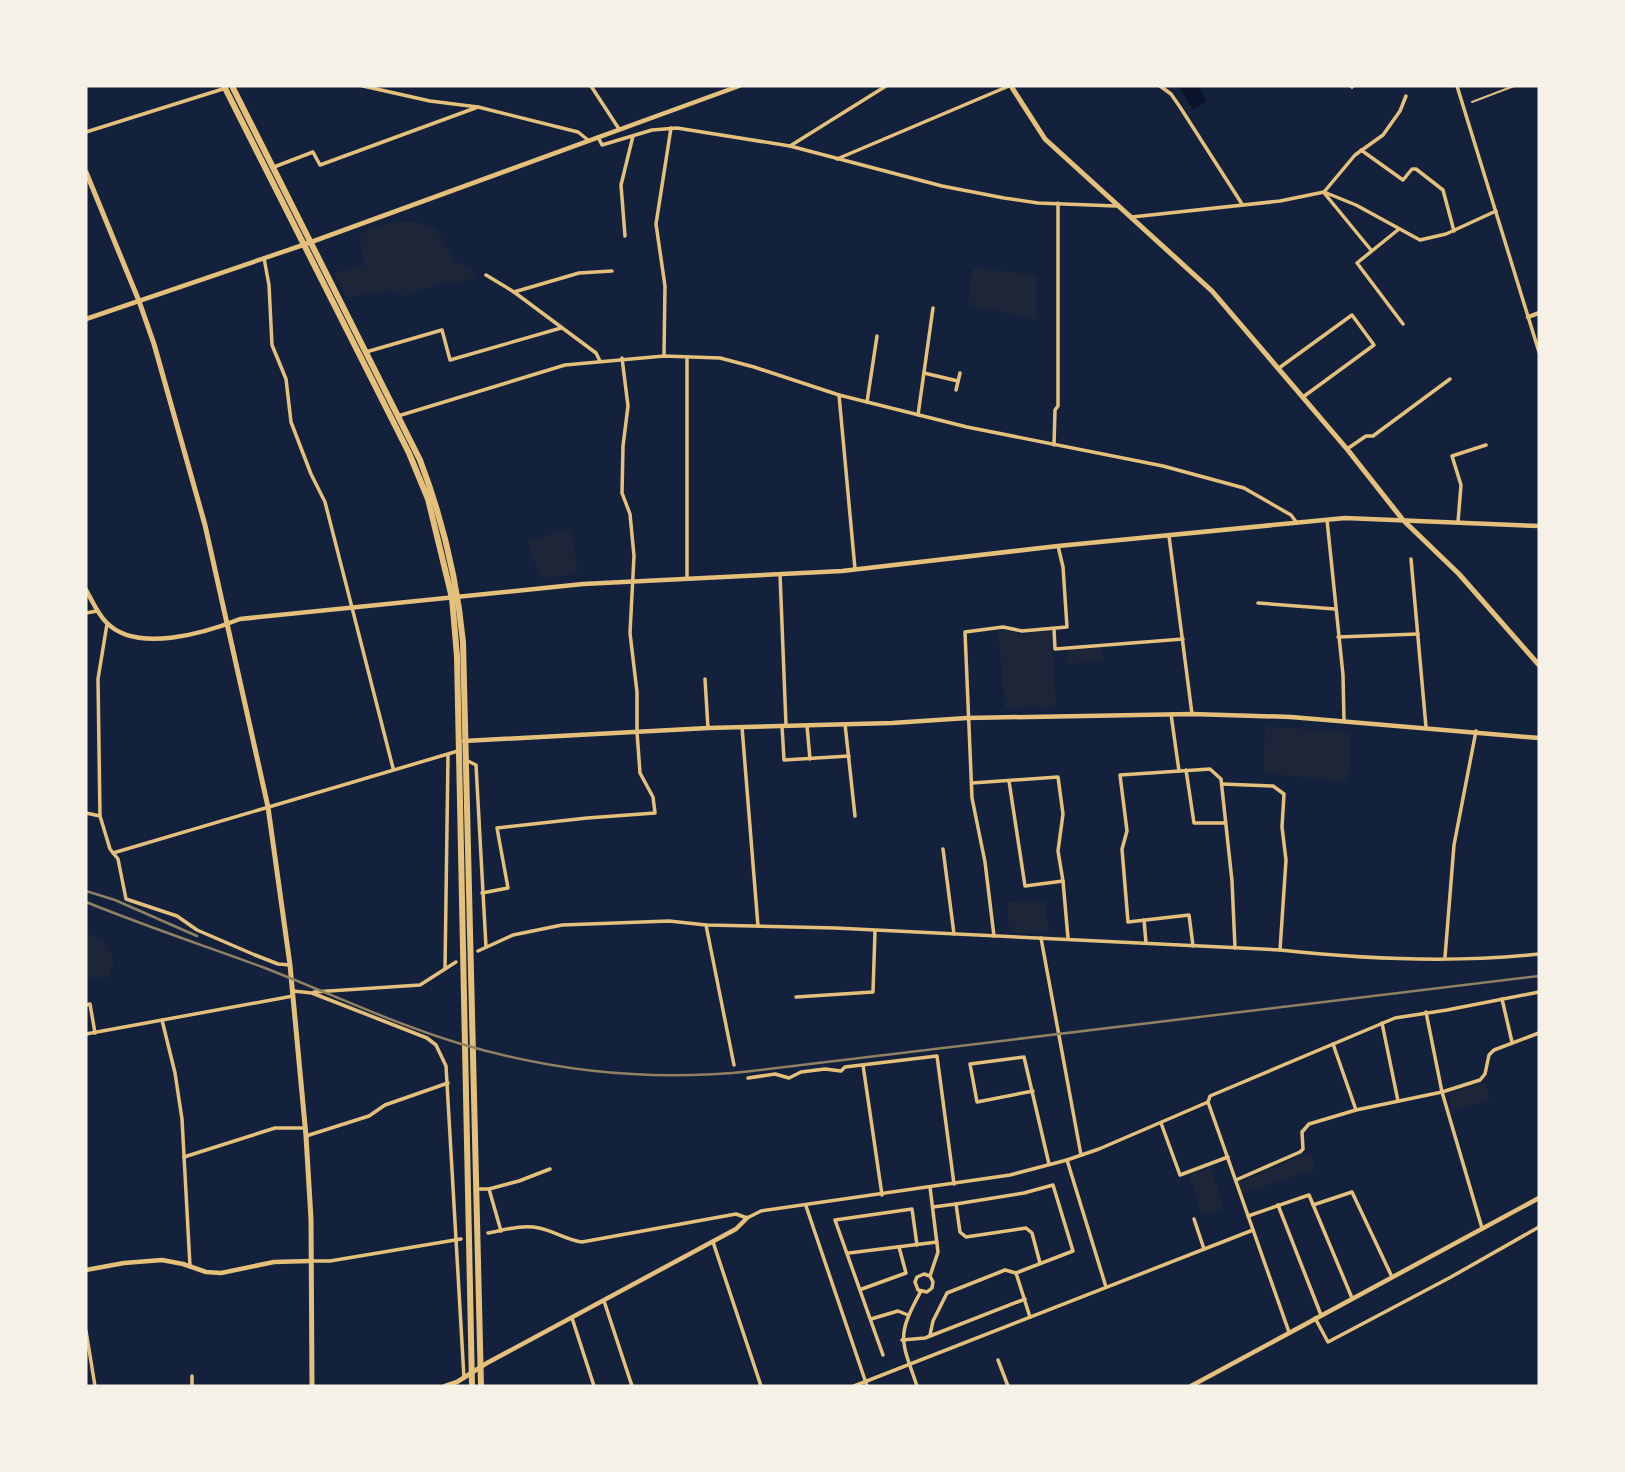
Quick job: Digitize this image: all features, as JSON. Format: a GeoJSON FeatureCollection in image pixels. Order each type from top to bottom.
{"type":"FeatureCollection","features":[{"type":"Feature","properties":{"kind":"highway"},"geometry":{"type":"LineString","coordinates":[[228,86],[274,167],[398,416],[434,498],[455,597],[462,740],[466,760],[472,1386]]}},
{"type":"Feature","properties":{"kind":"highway"},"geometry":{"type":"LineString","coordinates":[[228,86],[303,245],[409,453],[428,499],[455,597]]}},
{"type":"Feature","properties":{"kind":"highway"},"geometry":{"type":"LineString","coordinates":[[462,740],[458,751],[469,1027]]}},
{"type":"Feature","properties":{"kind":"highway"},"geometry":{"type":"LineString","coordinates":[[469,1052],[481,1386]]}},
{"type":"Feature","properties":{"kind":"main road"},"geometry":{"type":"LineString","coordinates":[[1010,86],[1045,139],[1212,291],[1347,449],[1403,520],[1459,574],[1539,665]]}},
{"type":"Feature","properties":{"kind":"main road"},"geometry":{"type":"LineString","coordinates":[[86,172],[154,344],[205,524],[268,807],[290,965],[306,1136],[311,1219],[309,1261],[312,1386]]}},
{"type":"Feature","properties":{"kind":"street"},"geometry":{"type":"LineString","coordinates":[[86,132],[228,86]]}},
{"type":"Feature","properties":{"kind":"street"},"geometry":{"type":"LineString","coordinates":[[363,86],[430,101],[478,107],[578,132],[588,140]]}},
{"type":"Feature","properties":{"kind":"street"},"geometry":{"type":"LineString","coordinates":[[591,86],[620,129]]}},
{"type":"Feature","properties":{"kind":"street"},"geometry":{"type":"LineString","coordinates":[[86,319],[312,242],[739,86]]}},
{"type":"Feature","properties":{"kind":"street"},"geometry":{"type":"LineString","coordinates":[[790,146],[886,86]]}},
{"type":"Feature","properties":{"kind":"street"},"geometry":{"type":"LineString","coordinates":[[837,159],[1010,86]]}},
{"type":"Feature","properties":{"kind":"street"},"geometry":{"type":"LineString","coordinates":[[1160,86],[1171,94],[1242,204]]}},
{"type":"Feature","properties":{"kind":"street"},"geometry":{"type":"LineString","coordinates":[[1457,86],[1539,352]]}},
{"type":"Feature","properties":{"kind":"street"},"geometry":{"type":"LineString","coordinates":[[1324,192],[1361,150],[1383,135],[1400,111],[1406,96]]}},
{"type":"Feature","properties":{"kind":"street"},"geometry":{"type":"LineString","coordinates":[[274,167],[313,152],[320,165],[478,107]]}},
{"type":"Feature","properties":{"kind":"street"},"geometry":{"type":"LineString","coordinates":[[598,137],[602,145],[632,135],[671,128],[727,135],[790,146],[942,186],[1004,198],[1038,203],[1118,206]]}},
{"type":"Feature","properties":{"kind":"street"},"geometry":{"type":"LineString","coordinates":[[664,356],[664,286],[656,224],[671,128]]}},
{"type":"Feature","properties":{"kind":"street"},"geometry":{"type":"LineString","coordinates":[[625,236],[621,185],[632,135]]}},
{"type":"Feature","properties":{"kind":"street"},"geometry":{"type":"LineString","coordinates":[[1361,150],[1403,180],[1412,169],[1416,169],[1443,190],[1454,231]]}},
{"type":"Feature","properties":{"kind":"street"},"geometry":{"type":"LineString","coordinates":[[1324,192],[1371,251]]}},
{"type":"Feature","properties":{"kind":"street"},"geometry":{"type":"LineString","coordinates":[[1132,217],[1280,201],[1324,192],[1356,205],[1420,240],[1454,231],[1496,211]]}},
{"type":"Feature","properties":{"kind":"street"},"geometry":{"type":"LineString","coordinates":[[1054,445],[1055,410],[1058,406],[1058,202]]}},
{"type":"Feature","properties":{"kind":"street"},"geometry":{"type":"LineString","coordinates":[[1399,229],[1357,263],[1403,324]]}},
{"type":"Feature","properties":{"kind":"street"},"geometry":{"type":"LineString","coordinates":[[264,258],[269,285],[272,345],[286,379],[291,422],[325,502],[393,768]]}},
{"type":"Feature","properties":{"kind":"street"},"geometry":{"type":"LineString","coordinates":[[514,292],[579,273],[612,271]]}},
{"type":"Feature","properties":{"kind":"street"},"geometry":{"type":"LineString","coordinates":[[486,275],[514,292],[596,352],[600,361]]}},
{"type":"Feature","properties":{"kind":"street"},"geometry":{"type":"LineString","coordinates":[[918,415],[933,308]]}},
{"type":"Feature","properties":{"kind":"street"},"geometry":{"type":"LineString","coordinates":[[1528,317],[1539,313]]}},
{"type":"Feature","properties":{"kind":"street"},"geometry":{"type":"LineString","coordinates":[[1279,368],[1352,315],[1374,345],[1303,397]]}},
{"type":"Feature","properties":{"kind":"street"},"geometry":{"type":"LineString","coordinates":[[366,352],[442,330],[450,360],[561,328]]}},
{"type":"Feature","properties":{"kind":"street"},"geometry":{"type":"LineString","coordinates":[[867,402],[877,336]]}},
{"type":"Feature","properties":{"kind":"street"},"geometry":{"type":"LineString","coordinates":[[398,416],[565,365],[664,356],[720,358],[839,395],[918,415],[1163,466],[1244,488],[1291,515],[1297,523]]}},
{"type":"Feature","properties":{"kind":"street"},"geometry":{"type":"LineString","coordinates":[[687,357],[687,579]]}},
{"type":"Feature","properties":{"kind":"street"},"geometry":{"type":"LineString","coordinates":[[482,893],[508,888],[497,828],[655,813],[653,797],[640,773],[637,732],[637,692],[631,633],[634,556],[630,514],[621,493],[628,406],[622,359]]}},
{"type":"Feature","properties":{"kind":"street"},"geometry":{"type":"LineString","coordinates":[[924,373],[958,381]]}},
{"type":"Feature","properties":{"kind":"street"},"geometry":{"type":"LineString","coordinates":[[956,390],[960,373]]}},
{"type":"Feature","properties":{"kind":"street"},"geometry":{"type":"LineString","coordinates":[[1347,449],[1366,436],[1373,436],[1450,379]]}},
{"type":"Feature","properties":{"kind":"street"},"geometry":{"type":"LineString","coordinates":[[839,395],[855,569]]}},
{"type":"Feature","properties":{"kind":"street"},"geometry":{"type":"LineString","coordinates":[[1458,522],[1461,485],[1452,456],[1486,445]]}},
{"type":"Feature","properties":{"kind":"street"},"geometry":{"type":"LineString","coordinates":[[86,590],[107,624],[133,637],[153,639],[229,624],[240,619],[352,607],[583,584],[855,569],[1345,518],[1539,526]]}},
{"type":"Feature","properties":{"kind":"street"},"geometry":{"type":"LineString","coordinates":[[1327,520],[1343,675],[1344,722]]}},
{"type":"Feature","properties":{"kind":"street"},"geometry":{"type":"LineString","coordinates":[[1169,535],[1192,714]]}},
{"type":"Feature","properties":{"kind":"street"},"geometry":{"type":"LineString","coordinates":[[994,936],[985,862],[972,798],[965,632],[1003,627],[1022,631],[1067,627],[1063,567],[1058,546]]}},
{"type":"Feature","properties":{"kind":"street"},"geometry":{"type":"LineString","coordinates":[[1411,559],[1426,727]]}},
{"type":"Feature","properties":{"kind":"street"},"geometry":{"type":"LineString","coordinates":[[780,574],[784,760],[849,756]]}},
{"type":"Feature","properties":{"kind":"street"},"geometry":{"type":"LineString","coordinates":[[1258,603],[1335,608]]}},
{"type":"Feature","properties":{"kind":"street"},"geometry":{"type":"LineString","coordinates":[[86,613],[97,611]]}},
{"type":"Feature","properties":{"kind":"street"},"geometry":{"type":"LineString","coordinates":[[107,624],[98,679],[100,816],[110,849],[118,859],[126,899],[177,916],[197,930],[255,955],[278,964],[290,965]]}},
{"type":"Feature","properties":{"kind":"street"},"geometry":{"type":"LineString","coordinates":[[1054,629],[1055,649],[1183,639]]}},
{"type":"Feature","properties":{"kind":"street"},"geometry":{"type":"LineString","coordinates":[[1338,637],[1418,634]]}},
{"type":"Feature","properties":{"kind":"street"},"geometry":{"type":"LineString","coordinates":[[705,679],[708,728]]}},
{"type":"Feature","properties":{"kind":"street"},"geometry":{"type":"LineString","coordinates":[[462,740],[967,718],[1192,714],[1426,727],[1539,738]]}},
{"type":"Feature","properties":{"kind":"street"},"geometry":{"type":"LineString","coordinates":[[1171,715],[1179,771]]}},
{"type":"Feature","properties":{"kind":"street"},"geometry":{"type":"LineString","coordinates":[[845,724],[856,816]]}},
{"type":"Feature","properties":{"kind":"street"},"geometry":{"type":"LineString","coordinates":[[807,725],[810,759]]}},
{"type":"Feature","properties":{"kind":"street"},"geometry":{"type":"LineString","coordinates":[[742,727],[758,926]]}},
{"type":"Feature","properties":{"kind":"street"},"geometry":{"type":"LineString","coordinates":[[1445,957],[1454,845],[1476,731]]}},
{"type":"Feature","properties":{"kind":"street"},"geometry":{"type":"LineString","coordinates":[[113,852],[458,751]]}},
{"type":"Feature","properties":{"kind":"street"},"geometry":{"type":"LineString","coordinates":[[445,969],[449,755]]}},
{"type":"Feature","properties":{"kind":"street"},"geometry":{"type":"LineString","coordinates":[[466,760],[476,765],[486,947]]}},
{"type":"Feature","properties":{"kind":"street"},"geometry":{"type":"LineString","coordinates":[[1193,947],[1189,915],[1128,922],[1122,849],[1127,831],[1120,775],[1210,769],[1221,779],[1232,881],[1235,948]]}},
{"type":"Feature","properties":{"kind":"street"},"geometry":{"type":"LineString","coordinates":[[1186,770],[1194,823],[1224,823]]}},
{"type":"Feature","properties":{"kind":"street"},"geometry":{"type":"LineString","coordinates":[[972,783],[1058,777],[1063,814],[1058,851],[1068,939]]}},
{"type":"Feature","properties":{"kind":"street"},"geometry":{"type":"LineString","coordinates":[[1009,780],[1025,886],[1063,881]]}},
{"type":"Feature","properties":{"kind":"street"},"geometry":{"type":"LineString","coordinates":[[1222,784],[1273,786],[1284,794],[1282,827],[1286,860],[1280,950]]}},
{"type":"Feature","properties":{"kind":"street"},"geometry":{"type":"LineString","coordinates":[[86,813],[100,816]]}},
{"type":"Feature","properties":{"kind":"street"},"geometry":{"type":"LineString","coordinates":[[943,849],[954,934]]}},
{"type":"Feature","properties":{"kind":"street"},"geometry":{"type":"LineString","coordinates":[[1144,920],[1146,943]]}},
{"type":"Feature","properties":{"kind":"street"},"geometry":{"type":"LineString","coordinates":[[478,951],[513,935],[562,925],[669,921],[706,925],[1280,950],[1339,957],[1539,954]]}},
{"type":"Feature","properties":{"kind":"street"},"geometry":{"type":"LineString","coordinates":[[706,925],[734,1065]]}},
{"type":"Feature","properties":{"kind":"street"},"geometry":{"type":"LineString","coordinates":[[796,997],[873,992],[875,931]]}},
{"type":"Feature","properties":{"kind":"street"},"geometry":{"type":"LineString","coordinates":[[1041,938],[1081,1155]]}},
{"type":"Feature","properties":{"kind":"street"},"geometry":{"type":"LineString","coordinates":[[86,1034],[293,994],[333,989],[380,989],[420,985],[456,962]]}},
{"type":"Feature","properties":{"kind":"street"},"geometry":{"type":"LineString","coordinates":[[1289,1332],[1208,1102],[1210,1096],[1382,1023],[1426,1012],[1539,992]]}},
{"type":"Feature","properties":{"kind":"street"},"geometry":{"type":"LineString","coordinates":[[312,993],[426,1038],[436,1045],[446,1066],[464,1378]]}},
{"type":"Feature","properties":{"kind":"street"},"geometry":{"type":"LineString","coordinates":[[1502,999],[1512,1042]]}},
{"type":"Feature","properties":{"kind":"street"},"geometry":{"type":"LineString","coordinates":[[86,1005],[90,1004],[94,1033]]}},
{"type":"Feature","properties":{"kind":"street"},"geometry":{"type":"LineString","coordinates":[[1426,1012],[1442,1092],[1482,1228]]}},
{"type":"Feature","properties":{"kind":"street"},"geometry":{"type":"LineString","coordinates":[[162,1020],[175,1073],[182,1118],[190,1266]]}},
{"type":"Feature","properties":{"kind":"street"},"geometry":{"type":"LineString","coordinates":[[1382,1023],[1398,1101]]}},
{"type":"Feature","properties":{"kind":"street"},"geometry":{"type":"LineString","coordinates":[[1236,1180],[1300,1152],[1303,1149],[1302,1132],[1310,1124],[1356,1110],[1442,1092],[1484,1077],[1491,1052],[1539,1033]]}},
{"type":"Feature","properties":{"kind":"street"},"geometry":{"type":"LineString","coordinates":[[1333,1044],[1356,1110]]}},
{"type":"Feature","properties":{"kind":"street"},"geometry":{"type":"LineString","coordinates":[[748,1078],[775,1074],[789,1078],[801,1072],[825,1069],[841,1072],[845,1067],[937,1056],[954,1184]]}},
{"type":"Feature","properties":{"kind":"street"},"geometry":{"type":"LineString","coordinates":[[1032,1091],[977,1102],[970,1064],[1024,1057],[1032,1091],[1049,1164]]}},
{"type":"Feature","properties":{"kind":"street"},"geometry":{"type":"LineString","coordinates":[[863,1065],[882,1195]]}},
{"type":"Feature","properties":{"kind":"street"},"geometry":{"type":"LineString","coordinates":[[306,1136],[369,1116],[385,1105],[448,1083]]}},
{"type":"Feature","properties":{"kind":"street"},"geometry":{"type":"LineString","coordinates":[[445,1386],[736,1229],[747,1218],[761,1211],[1010,1175],[1081,1155],[1208,1102]]}},
{"type":"Feature","properties":{"kind":"street"},"geometry":{"type":"LineString","coordinates":[[1161,1123],[1180,1175],[1228,1157]]}},
{"type":"Feature","properties":{"kind":"street"},"geometry":{"type":"LineString","coordinates":[[184,1157],[275,1128],[305,1128]]}},
{"type":"Feature","properties":{"kind":"street"},"geometry":{"type":"LineString","coordinates":[[1067,1160],[1106,1287]]}},
{"type":"Feature","properties":{"kind":"street"},"geometry":{"type":"LineString","coordinates":[[480,1189],[489,1189],[550,1169]]}},
{"type":"Feature","properties":{"kind":"street"},"geometry":{"type":"LineString","coordinates":[[930,1336],[933,1321],[947,1293],[1005,1270],[1016,1273],[1073,1251],[1053,1185],[1024,1193],[933,1207]]}},
{"type":"Feature","properties":{"kind":"street"},"geometry":{"type":"LineString","coordinates":[[930,1187],[937,1242],[936,1261],[930,1276]]}},
{"type":"Feature","properties":{"kind":"street"},"geometry":{"type":"LineString","coordinates":[[489,1189],[501,1231]]}},
{"type":"Feature","properties":{"kind":"street"},"geometry":{"type":"LineString","coordinates":[[454,1191],[461,1190]]}},
{"type":"Feature","properties":{"kind":"street"},"geometry":{"type":"LineString","coordinates":[[1313,1205],[1352,1192],[1392,1277]]}},
{"type":"Feature","properties":{"kind":"street"},"geometry":{"type":"LineString","coordinates":[[1248,1216],[1309,1195],[1352,1298]]}},
{"type":"Feature","properties":{"kind":"street"},"geometry":{"type":"LineString","coordinates":[[1193,1386],[1539,1198]]}},
{"type":"Feature","properties":{"kind":"street"},"geometry":{"type":"LineString","coordinates":[[956,1204],[963,1235],[966,1237],[1026,1228],[1031,1233],[1041,1263]]}},
{"type":"Feature","properties":{"kind":"street"},"geometry":{"type":"LineString","coordinates":[[806,1205],[866,1384]]}},
{"type":"Feature","properties":{"kind":"street"},"geometry":{"type":"LineString","coordinates":[[1278,1205],[1321,1315]]}},
{"type":"Feature","properties":{"kind":"street"},"geometry":{"type":"LineString","coordinates":[[883,1355],[835,1220],[912,1209],[917,1245]]}},
{"type":"Feature","properties":{"kind":"street"},"geometry":{"type":"LineString","coordinates":[[488,1233],[538,1227],[582,1242],[736,1214],[747,1218]]}},
{"type":"Feature","properties":{"kind":"street"},"geometry":{"type":"LineString","coordinates":[[1194,1219],[1204,1249]]}},
{"type":"Feature","properties":{"kind":"street"},"geometry":{"type":"LineString","coordinates":[[1315,1318],[1328,1342],[1539,1227]]}},
{"type":"Feature","properties":{"kind":"street"},"geometry":{"type":"LineString","coordinates":[[854,1386],[866,1384],[910,1364],[1253,1230]]}},
{"type":"Feature","properties":{"kind":"street"},"geometry":{"type":"LineString","coordinates":[[86,1270],[162,1260],[206,1272],[221,1273],[274,1262],[330,1261],[458,1239]]}},
{"type":"Feature","properties":{"kind":"street"},"geometry":{"type":"LineString","coordinates":[[712,1241],[761,1386]]}},
{"type":"Feature","properties":{"kind":"street"},"geometry":{"type":"LineString","coordinates":[[848,1254],[937,1242]]}},
{"type":"Feature","properties":{"kind":"street"},"geometry":{"type":"LineString","coordinates":[[861,1289],[906,1273],[899,1247]]}},
{"type":"Feature","properties":{"kind":"street"},"geometry":{"type":"LineString","coordinates":[[1016,1273],[1030,1317]]}},
{"type":"Feature","properties":{"kind":"street"},"geometry":{"type":"LineString","coordinates":[[924,1274],[930,1276],[932,1288],[927,1292],[921,1291],[916,1285],[916,1279],[924,1274]]}},
{"type":"Feature","properties":{"kind":"street"},"geometry":{"type":"LineString","coordinates":[[917,1386],[902,1340],[908,1315],[921,1291]]}},
{"type":"Feature","properties":{"kind":"street"},"geometry":{"type":"LineString","coordinates":[[902,1340],[930,1336],[1025,1299]]}},
{"type":"Feature","properties":{"kind":"street"},"geometry":{"type":"LineString","coordinates":[[604,1301],[631,1386]]}},
{"type":"Feature","properties":{"kind":"street"},"geometry":{"type":"LineString","coordinates":[[871,1319],[898,1311],[908,1315]]}},
{"type":"Feature","properties":{"kind":"street"},"geometry":{"type":"LineString","coordinates":[[572,1318],[594,1386]]}},
{"type":"Feature","properties":{"kind":"street"},"geometry":{"type":"LineString","coordinates":[[86,1331],[95,1386]]}},
{"type":"Feature","properties":{"kind":"street"},"geometry":{"type":"LineString","coordinates":[[998,1360],[1008,1386]]}},
{"type":"Feature","properties":{"kind":"street"},"geometry":{"type":"LineString","coordinates":[[192,1376],[192,1386]]}},
{"type":"Feature","properties":{"kind":"lane"},"geometry":{"type":"LineString","coordinates":[[1472,102],[1514,86]]}},
{"type":"Feature","properties":{"kind":"shaded area"},"geometry":{"type":"Polygon","coordinates":[[[1178,86],[1198,86],[1207,101],[1193,110],[1178,86]]]}},
{"type":"Feature","properties":{"kind":"shaded area"},"geometry":{"type":"Polygon","coordinates":[[[396,222],[415,222],[434,227],[455,261],[473,270],[475,277],[458,283],[439,283],[401,296],[390,290],[347,298],[334,273],[365,265],[359,236],[367,230],[396,222]]]}},
{"type":"Feature","properties":{"kind":"shaded area"},"geometry":{"type":"Polygon","coordinates":[[[973,267],[1036,275],[1036,319],[968,305],[973,267]]]}},
{"type":"Feature","properties":{"kind":"shaded area"},"geometry":{"type":"Polygon","coordinates":[[[571,527],[578,574],[542,579],[527,542],[571,527]]]}},
{"type":"Feature","properties":{"kind":"shaded area"},"geometry":{"type":"Polygon","coordinates":[[[998,630],[1021,634],[1052,633],[1056,707],[1005,708],[998,630]]]}},
{"type":"Feature","properties":{"kind":"shaded area"},"geometry":{"type":"Polygon","coordinates":[[[1067,648],[1102,648],[1103,660],[1068,664],[1067,648]]]}},
{"type":"Feature","properties":{"kind":"shaded area"},"geometry":{"type":"Polygon","coordinates":[[[1265,726],[1351,733],[1348,782],[1264,773],[1265,726]]]}},
{"type":"Feature","properties":{"kind":"shaded area"},"geometry":{"type":"Polygon","coordinates":[[[1045,901],[1049,933],[1009,932],[1008,902],[1045,901]]]}},
{"type":"Feature","properties":{"kind":"shaded area"},"geometry":{"type":"Polygon","coordinates":[[[86,932],[107,944],[114,962],[109,978],[86,977],[86,932]]]}},
{"type":"Feature","properties":{"kind":"shaded area"},"geometry":{"type":"Polygon","coordinates":[[[1485,1083],[1490,1100],[1452,1110],[1447,1093],[1485,1083]]]}},
{"type":"Feature","properties":{"kind":"shaded area"},"geometry":{"type":"Polygon","coordinates":[[[1310,1153],[1316,1169],[1242,1194],[1238,1182],[1310,1153]]]}},
{"type":"Feature","properties":{"kind":"shaded area"},"geometry":{"type":"Polygon","coordinates":[[[1211,1168],[1224,1208],[1202,1215],[1189,1175],[1211,1168]]]}},
{"type":"Feature","properties":{"kind":"railway"},"geometry":{"type":"LineString","coordinates":[[86,891],[115,900],[197,936]]}},
{"type":"Feature","properties":{"kind":"railway"},"geometry":{"type":"LineString","coordinates":[[86,902],[458,1043],[567,1068],[640,1075],[752,1071],[1539,976]]}}]}
